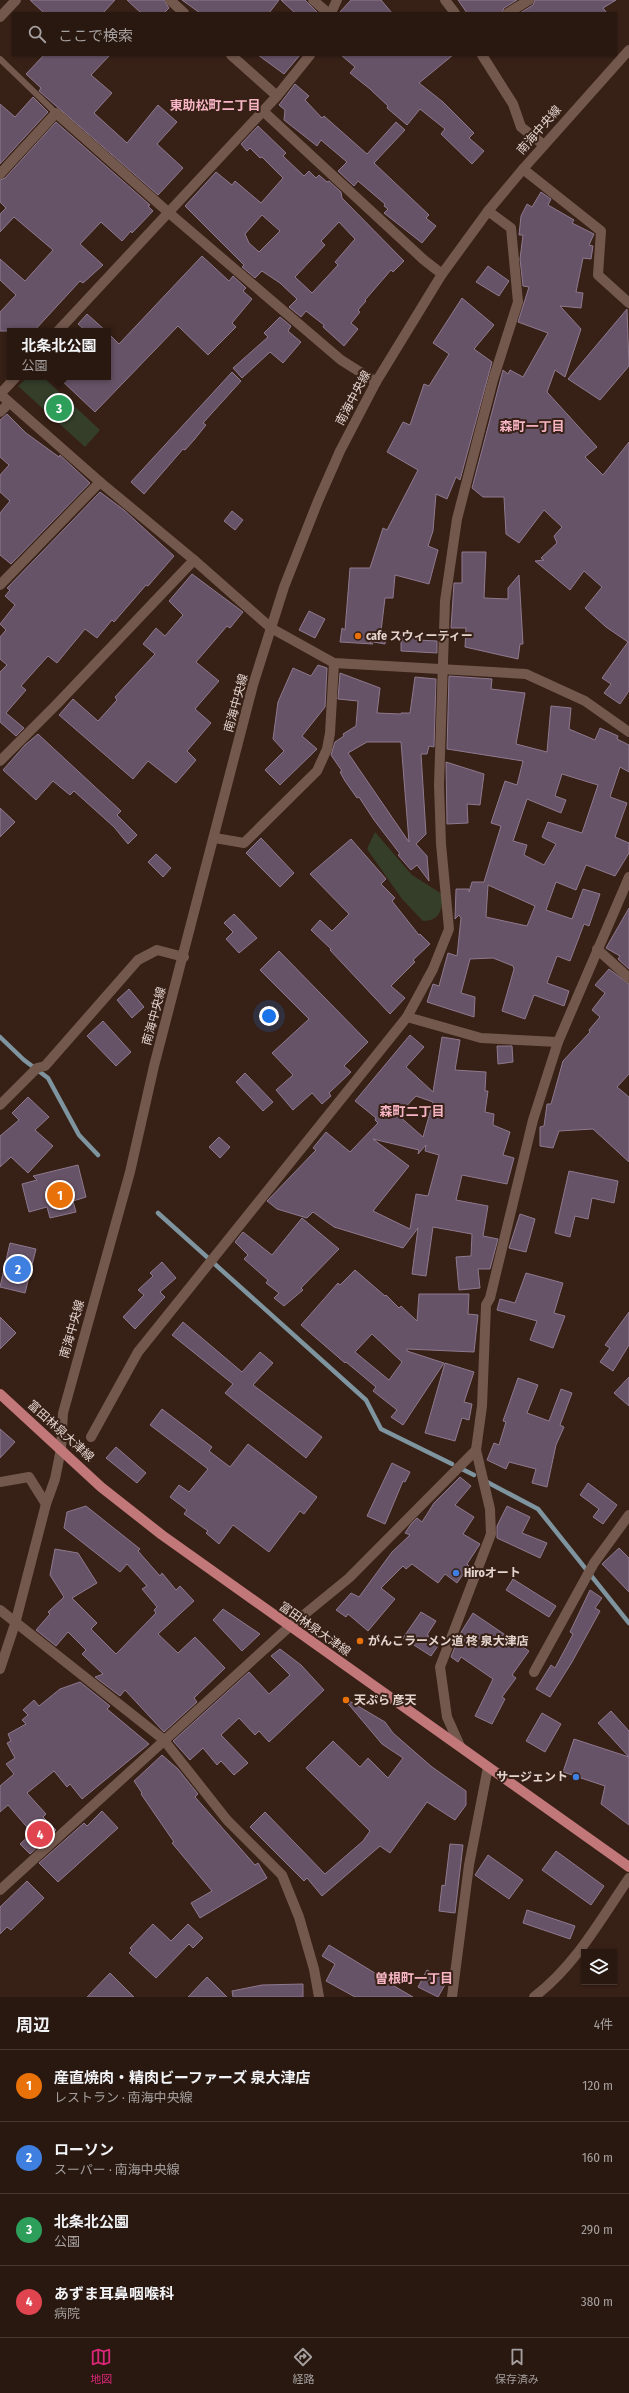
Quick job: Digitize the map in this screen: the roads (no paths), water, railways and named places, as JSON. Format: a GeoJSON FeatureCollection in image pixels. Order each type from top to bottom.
{"type":"FeatureCollection","features":[{"type":"Feature","properties":{"kind":"main road","name":"富田林泉大津線"},"geometry":{"type":"LineString","coordinates":[[0,1394],[101,1487],[162,1535],[289,1627],[460,1746],[629,1867]]}},
{"type":"Feature","properties":{"kind":"street"},"geometry":{"type":"LineString","coordinates":[[0,16],[16,0]]}},
{"type":"Feature","properties":{"kind":"street"},"geometry":{"type":"LineString","coordinates":[[170,0],[183,12]]}},
{"type":"Feature","properties":{"kind":"street"},"geometry":{"type":"LineString","coordinates":[[313,0],[327,12]]}},
{"type":"Feature","properties":{"kind":"street"},"geometry":{"type":"LineString","coordinates":[[331,12],[337,0]]}},
{"type":"Feature","properties":{"kind":"street"},"geometry":{"type":"LineString","coordinates":[[445,0],[454,12]]}},
{"type":"Feature","properties":{"kind":"street"},"geometry":{"type":"LineString","coordinates":[[510,12],[528,0]]}},
{"type":"Feature","properties":{"kind":"street","name":"南海中央線"},"geometry":{"type":"LineString","coordinates":[[16,1624],[46,1504],[55,1480],[61,1449],[62,1413],[130,1172],[154,1066],[184,957],[253,686],[271,628],[318,501],[340,451],[376,382],[442,274],[488,211],[523,169],[629,50]]}},
{"type":"Feature","properties":{"kind":"street"},"geometry":{"type":"LineString","coordinates":[[232,56],[277,96]]}},
{"type":"Feature","properties":{"kind":"street"},"geometry":{"type":"LineString","coordinates":[[61,328],[277,96],[309,56]]}},
{"type":"Feature","properties":{"kind":"street"},"geometry":{"type":"LineString","coordinates":[[483,56],[513,104],[521,127],[544,145]]}},
{"type":"Feature","properties":{"kind":"street"},"geometry":{"type":"LineString","coordinates":[[263,111],[424,260],[442,274]]}},
{"type":"Feature","properties":{"kind":"street"},"geometry":{"type":"LineString","coordinates":[[0,174],[56,113],[168,212],[341,360],[376,382]]}},
{"type":"Feature","properties":{"kind":"street"},"geometry":{"type":"LineString","coordinates":[[523,169],[601,231],[598,275],[629,303]]}},
{"type":"Feature","properties":{"kind":"street"},"geometry":{"type":"LineString","coordinates":[[91,1437],[138,1352],[407,1016],[432,969],[449,928],[441,844],[439,785],[445,601],[457,519],[493,380],[518,302],[511,228],[488,211]]}},
{"type":"Feature","properties":{"kind":"street"},"geometry":{"type":"LineString","coordinates":[[13,380],[0,394],[100,482],[194,560],[271,628],[334,663],[526,674],[586,701],[629,732]]}},
{"type":"Feature","properties":{"kind":"street"},"geometry":{"type":"LineString","coordinates":[[0,412],[9,402]]}},
{"type":"Feature","properties":{"kind":"street"},"geometry":{"type":"LineString","coordinates":[[0,585],[100,482]]}},
{"type":"Feature","properties":{"kind":"street"},"geometry":{"type":"LineString","coordinates":[[0,761],[194,560]]}},
{"type":"Feature","properties":{"kind":"street"},"geometry":{"type":"LineString","coordinates":[[215,838],[244,843],[317,771],[327,749],[330,733],[334,663]]}},
{"type":"Feature","properties":{"kind":"street"},"geometry":{"type":"LineString","coordinates":[[460,1746],[447,1717],[440,1667],[491,1534],[490,1509],[480,1473],[476,1450],[482,1406],[486,1305],[490,1298],[533,1120],[558,1042],[629,877]]}},
{"type":"Feature","properties":{"kind":"street"},"geometry":{"type":"LineString","coordinates":[[597,949],[629,978]]}},
{"type":"Feature","properties":{"kind":"street"},"geometry":{"type":"LineString","coordinates":[[0,1105],[34,1070],[45,1066],[138,960],[157,950],[184,957]]}},
{"type":"Feature","properties":{"kind":"street"},"geometry":{"type":"LineString","coordinates":[[407,1016],[481,1038],[558,1042]]}},
{"type":"Feature","properties":{"kind":"street"},"geometry":{"type":"LineString","coordinates":[[0,1890],[163,1740],[289,1627],[349,1578],[476,1450]]}},
{"type":"Feature","properties":{"kind":"street"},"geometry":{"type":"LineString","coordinates":[[0,1482],[29,1478],[46,1504]]}},
{"type":"Feature","properties":{"kind":"street"},"geometry":{"type":"LineString","coordinates":[[534,1672],[594,1563],[629,1515]]}},
{"type":"Feature","properties":{"kind":"street"},"geometry":{"type":"LineString","coordinates":[[0,1610],[163,1740],[227,1820],[282,1875],[299,1917],[314,1969],[319,1997]]}},
{"type":"Feature","properties":{"kind":"street"},"geometry":{"type":"LineString","coordinates":[[0,1668],[16,1624]]}},
{"type":"Feature","properties":{"kind":"street"},"geometry":{"type":"LineString","coordinates":[[452,1997],[469,1865],[488,1767]]}},
{"type":"Feature","properties":{"kind":"street"},"geometry":{"type":"LineString","coordinates":[[534,1997],[554,1982],[583,1949],[629,1878]]}},
{"type":"Feature","properties":{"kind":"lane"},"geometry":{"type":"LineString","coordinates":[[0,59],[56,113]]}},
{"type":"Feature","properties":{"kind":"waterway"},"geometry":{"type":"LineString","coordinates":[[0,1037],[24,1060],[48,1078],[79,1135],[98,1155]]}},
{"type":"Feature","properties":{"kind":"waterway"},"geometry":{"type":"LineString","coordinates":[[158,1213],[366,1400],[381,1429],[452,1464]]}},
{"type":"Feature","properties":{"kind":"waterway"},"geometry":{"type":"LineString","coordinates":[[462,1469],[474,1475]]}},
{"type":"Feature","properties":{"kind":"waterway"},"geometry":{"type":"LineString","coordinates":[[487,1482],[538,1509],[629,1623]]}},
{"type":"Feature","properties":{"kind":"place","name":"北条北公園"},"geometry":{"type":"Point","coordinates":[59,408]}},
{"type":"Feature","properties":{"kind":"place","name":"cafe スウィーティー"},"geometry":{"type":"Point","coordinates":[358,636]}},
{"type":"Feature","properties":{"kind":"place","name":"産直焼肉・精肉ビーファーズ 泉大津店"},"geometry":{"type":"Point","coordinates":[60,1195]}},
{"type":"Feature","properties":{"kind":"place","name":"ローソン"},"geometry":{"type":"Point","coordinates":[18,1269]}},
{"type":"Feature","properties":{"kind":"place","name":"Hiroオート"},"geometry":{"type":"Point","coordinates":[456,1573]}},
{"type":"Feature","properties":{"kind":"place","name":"がんこラーメン道 柊 泉大津店"},"geometry":{"type":"Point","coordinates":[360,1641]}},
{"type":"Feature","properties":{"kind":"place","name":"天ぷら 彦天"},"geometry":{"type":"Point","coordinates":[346,1700]}},
{"type":"Feature","properties":{"kind":"place","name":"サージェント"},"geometry":{"type":"Point","coordinates":[576,1777]}},
{"type":"Feature","properties":{"kind":"place","name":"あずま耳鼻咽喉科"},"geometry":{"type":"Point","coordinates":[40,1834]}},
{"type":"Feature","properties":{"kind":"district","name":"東助松町二丁目"},"geometry":{"type":"Point","coordinates":[215,105]}},
{"type":"Feature","properties":{"kind":"district","name":"森町一丁目"},"geometry":{"type":"Point","coordinates":[532,426]}},
{"type":"Feature","properties":{"kind":"district","name":"森町二丁目"},"geometry":{"type":"Point","coordinates":[412,1111]}},
{"type":"Feature","properties":{"kind":"district","name":"曽根町一丁目"},"geometry":{"type":"Point","coordinates":[414,1978]}}]}
